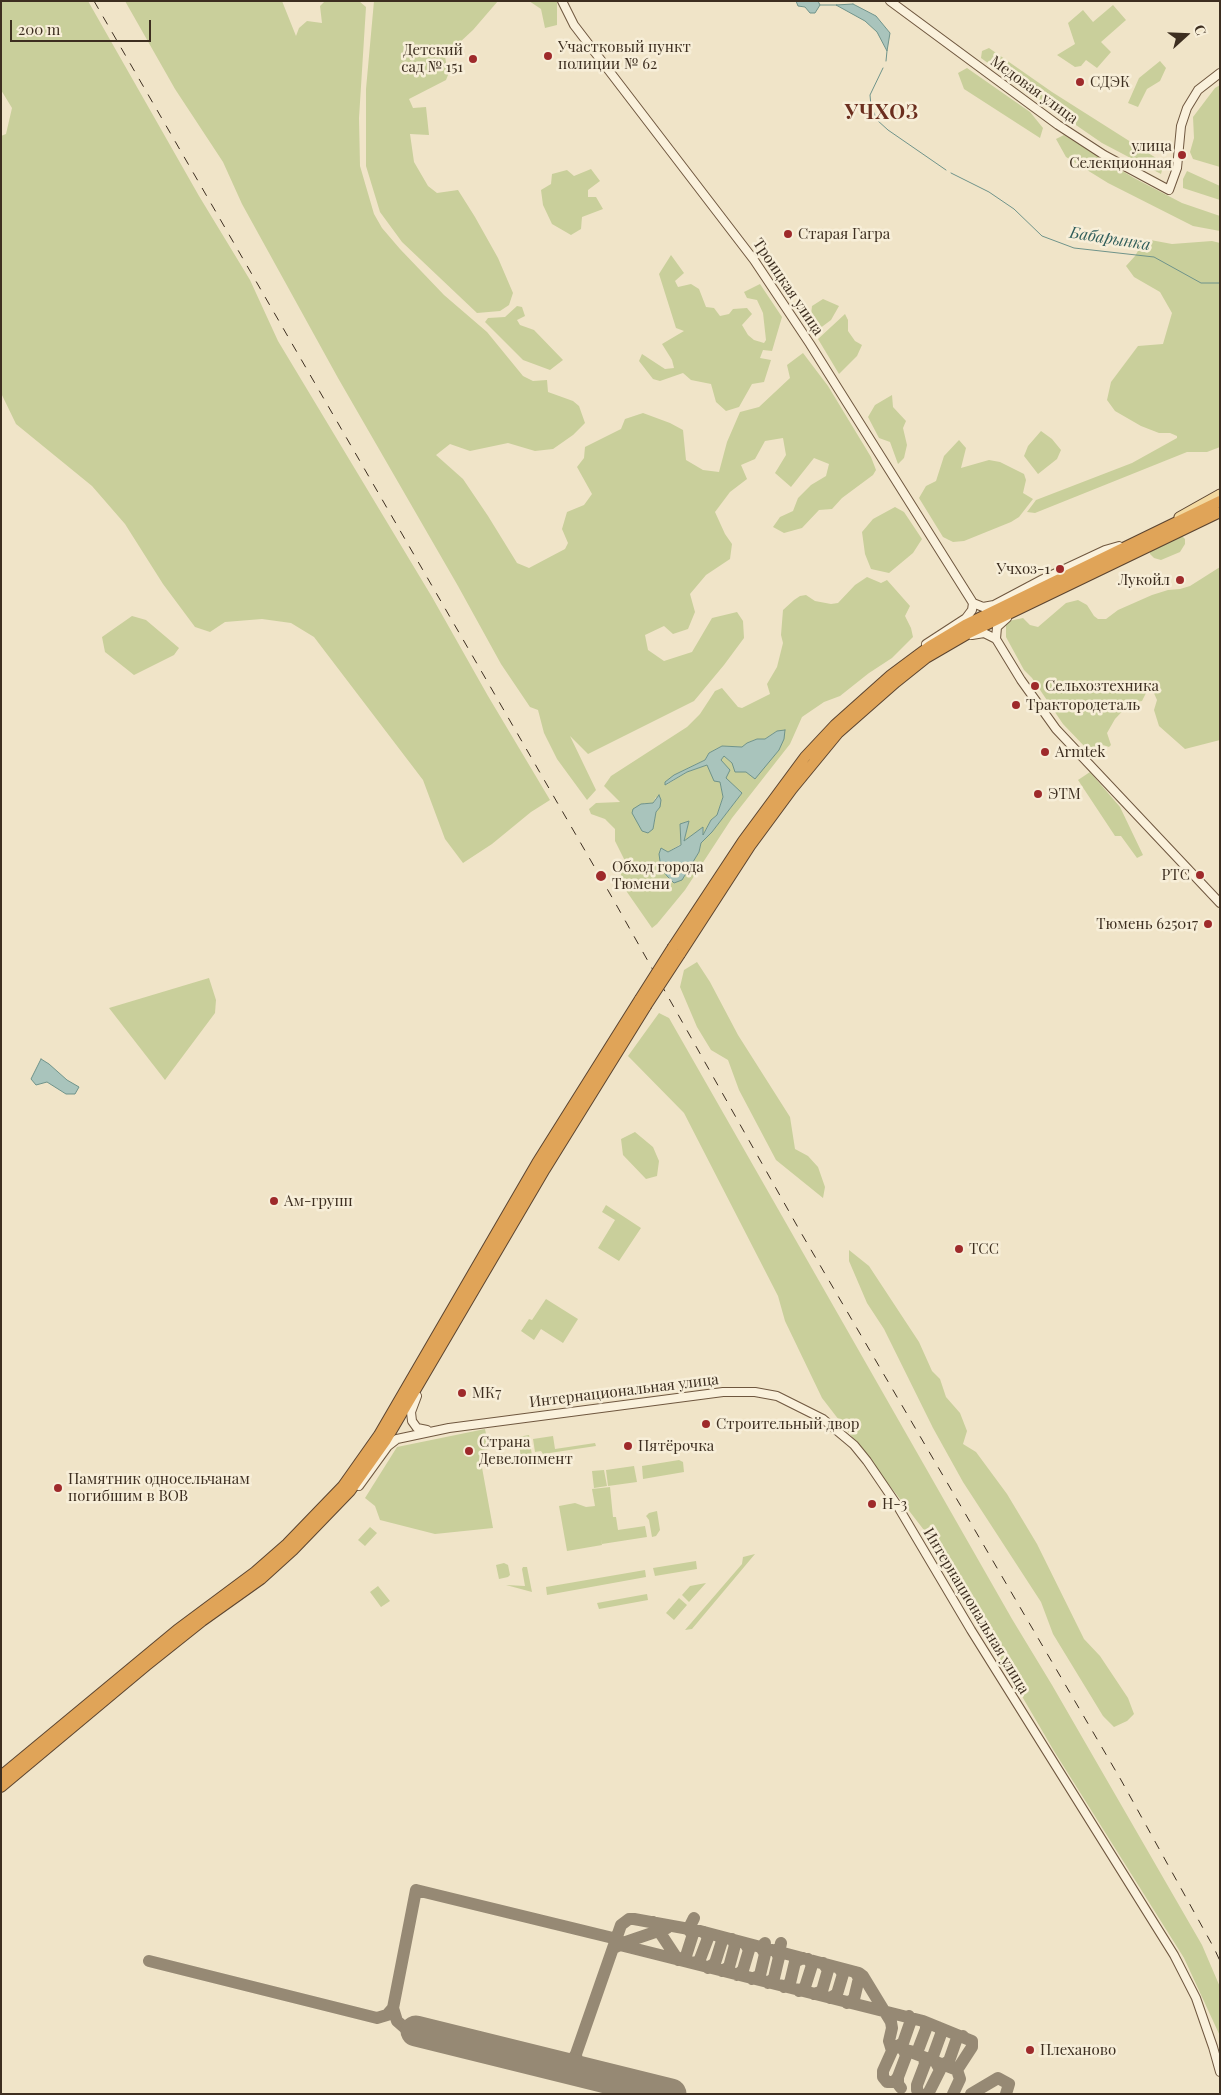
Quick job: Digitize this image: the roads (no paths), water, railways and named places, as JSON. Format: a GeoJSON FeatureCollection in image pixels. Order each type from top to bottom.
{"type":"FeatureCollection","features":[{"type":"Feature","properties":{"kind":"highway"},"geometry":{"type":"LineString","coordinates":[[1,1776],[183,1625],[270,1560],[343,1486],[375,1441],[537,1163],[643,1003],[753,826],[805,757],[852,708],[908,662],[964,625],[1220,501]]}},
{"type":"Feature","properties":{"kind":"highway"},"geometry":{"type":"LineString","coordinates":[[676,951],[765,824],[826,746],[878,696],[926,658],[986,624],[1220,512]]}},
{"type":"Feature","properties":{"kind":"highway"},"geometry":{"type":"LineString","coordinates":[[1,1788],[147,1665],[261,1578],[332,1511],[350,1491],[375,1457],[643,1003]]}},
{"type":"Feature","properties":{"kind":"main road"},"geometry":{"type":"LineString","coordinates":[[1168,525],[1195,507],[1220,494]]}},
{"type":"Feature","properties":{"kind":"street","name":"Троицкая улица"},"geometry":{"type":"LineString","coordinates":[[562,1],[574,25],[754,260],[810,344],[972,602]]}},
{"type":"Feature","properties":{"kind":"street","name":"Медовая улица"},"geometry":{"type":"LineString","coordinates":[[890,1],[1058,125],[1104,155],[1169,190],[1177,168],[1181,126],[1187,108],[1198,90],[1220,73]]}},
{"type":"Feature","properties":{"kind":"street"},"geometry":{"type":"LineString","coordinates":[[908,662],[936,636],[966,618],[972,610],[972,602],[983,607],[994,605],[1105,550],[1130,543]]}},
{"type":"Feature","properties":{"kind":"street"},"geometry":{"type":"LineString","coordinates":[[996,639],[997,628],[1003,620],[1044,599],[1063,586]]}},
{"type":"Feature","properties":{"kind":"street"},"geometry":{"type":"LineString","coordinates":[[926,658],[970,635],[984,633],[996,639],[1021,680],[1056,729],[1220,903]]}},
{"type":"Feature","properties":{"kind":"street"},"geometry":{"type":"LineString","coordinates":[[434,1430],[417,1428],[412,1421],[411,1412],[414,1402],[436,1361],[439,1349]]}},
{"type":"Feature","properties":{"kind":"street","name":"Интернациональная улица"},"geometry":{"type":"LineString","coordinates":[[332,1511],[355,1491],[393,1442],[402,1437],[434,1430],[723,1392],[755,1392],[777,1396],[810,1411],[847,1437],[866,1461],[896,1506],[1174,1955],[1196,1998],[1214,2047],[1220,2072]]}},
{"type":"Feature","properties":{"kind":"water"},"geometry":{"type":"Polygon","coordinates":[[[796,1],[818,1],[820,5],[815,13],[810,13],[805,7],[798,6],[796,1]]]}},
{"type":"Feature","properties":{"kind":"water"},"geometry":{"type":"Polygon","coordinates":[[[853,4],[876,16],[890,33],[887,51],[877,32],[865,21],[836,5],[853,4]]]}},
{"type":"Feature","properties":{"kind":"water"},"geometry":{"type":"Polygon","coordinates":[[[785,730],[784,739],[779,750],[755,779],[746,772],[735,772],[732,763],[724,756],[721,760],[730,770],[726,778],[742,793],[712,832],[701,843],[699,852],[682,880],[674,883],[661,868],[659,854],[661,848],[668,852],[681,845],[680,824],[689,821],[684,841],[703,827],[703,835],[711,820],[717,815],[723,797],[720,782],[714,781],[707,765],[687,772],[665,785],[665,782],[674,775],[705,760],[709,753],[722,746],[742,747],[757,739],[765,739],[777,731],[785,730]]]}},
{"type":"Feature","properties":{"kind":"water"},"geometry":{"type":"Polygon","coordinates":[[[659,795],[661,800],[660,807],[656,812],[653,829],[648,833],[642,831],[632,813],[633,809],[641,804],[653,803],[659,795]]]}},
{"type":"Feature","properties":{"kind":"water"},"geometry":{"type":"Polygon","coordinates":[[[41,1059],[79,1087],[75,1094],[66,1094],[47,1082],[36,1085],[31,1079],[41,1059]]]}},
{"type":"Feature","properties":{"kind":"waterway","name":"Бабарынка"},"geometry":{"type":"LineString","coordinates":[[820,5],[837,5]]}},
{"type":"Feature","properties":{"kind":"waterway","name":"Бабарынка"},"geometry":{"type":"LineString","coordinates":[[886,61],[887,51]]}},
{"type":"Feature","properties":{"kind":"waterway","name":"Бабарынка"},"geometry":{"type":"LineString","coordinates":[[883,68],[870,95],[871,106],[877,120],[888,130],[946,170]]}},
{"type":"Feature","properties":{"kind":"waterway","name":"Бабарынка"},"geometry":{"type":"LineString","coordinates":[[951,173],[989,192],[1014,209],[1042,236],[1074,248],[1154,257],[1201,283],[1220,283]]}},
{"type":"Feature","properties":{"kind":"railway"},"geometry":{"type":"LineString","coordinates":[[94,1],[613,899],[800,1231],[1121,1780],[1220,1961]]}},
{"type":"Feature","properties":{"kind":"place","name":"Участковый пункт полиции № 62"},"geometry":{"type":"Point","coordinates":[548,56]}},
{"type":"Feature","properties":{"kind":"place","name":"Детский сад № 151"},"geometry":{"type":"Point","coordinates":[473,59]}},
{"type":"Feature","properties":{"kind":"place","name":"СДЭК"},"geometry":{"type":"Point","coordinates":[1080,82]}},
{"type":"Feature","properties":{"kind":"place","name":"улица Селекционная"},"geometry":{"type":"Point","coordinates":[1182,155]}},
{"type":"Feature","properties":{"kind":"place","name":"Старая Гагра"},"geometry":{"type":"Point","coordinates":[788,234]}},
{"type":"Feature","properties":{"kind":"place","name":"Учхоз-1"},"geometry":{"type":"Point","coordinates":[1060,569]}},
{"type":"Feature","properties":{"kind":"place","name":"Лукойл"},"geometry":{"type":"Point","coordinates":[1180,580]}},
{"type":"Feature","properties":{"kind":"place","name":"Сельхозтехника"},"geometry":{"type":"Point","coordinates":[1035,686]}},
{"type":"Feature","properties":{"kind":"place","name":"Трактородеталь"},"geometry":{"type":"Point","coordinates":[1016,705]}},
{"type":"Feature","properties":{"kind":"place","name":"Armtek"},"geometry":{"type":"Point","coordinates":[1045,752]}},
{"type":"Feature","properties":{"kind":"place","name":"ЭТМ"},"geometry":{"type":"Point","coordinates":[1038,794]}},
{"type":"Feature","properties":{"kind":"place","name":"РТС"},"geometry":{"type":"Point","coordinates":[1200,875]}},
{"type":"Feature","properties":{"kind":"place","name":"Обход города Тюмени"},"geometry":{"type":"Point","coordinates":[601,876]}},
{"type":"Feature","properties":{"kind":"place","name":"Тюмень 625017"},"geometry":{"type":"Point","coordinates":[1208,924]}},
{"type":"Feature","properties":{"kind":"place","name":"Ам-групп"},"geometry":{"type":"Point","coordinates":[274,1201]}},
{"type":"Feature","properties":{"kind":"place","name":"ТСС"},"geometry":{"type":"Point","coordinates":[959,1249]}},
{"type":"Feature","properties":{"kind":"place","name":"МК7"},"geometry":{"type":"Point","coordinates":[462,1393]}},
{"type":"Feature","properties":{"kind":"place","name":"Строительный двор"},"geometry":{"type":"Point","coordinates":[706,1424]}},
{"type":"Feature","properties":{"kind":"place","name":"Пятёрочка"},"geometry":{"type":"Point","coordinates":[628,1446]}},
{"type":"Feature","properties":{"kind":"place","name":"Страна Девелопмент"},"geometry":{"type":"Point","coordinates":[469,1451]}},
{"type":"Feature","properties":{"kind":"place","name":"Памятник односельчанам погибшим в ВОВ"},"geometry":{"type":"Point","coordinates":[58,1488]}},
{"type":"Feature","properties":{"kind":"place","name":"Н-3"},"geometry":{"type":"Point","coordinates":[872,1504]}},
{"type":"Feature","properties":{"kind":"place","name":"Плеханово"},"geometry":{"type":"Point","coordinates":[1030,2050]}},
{"type":"Feature","properties":{"kind":"district","name":"УЧХОЗ"},"geometry":{"type":"Point","coordinates":[882,113]}}]}
